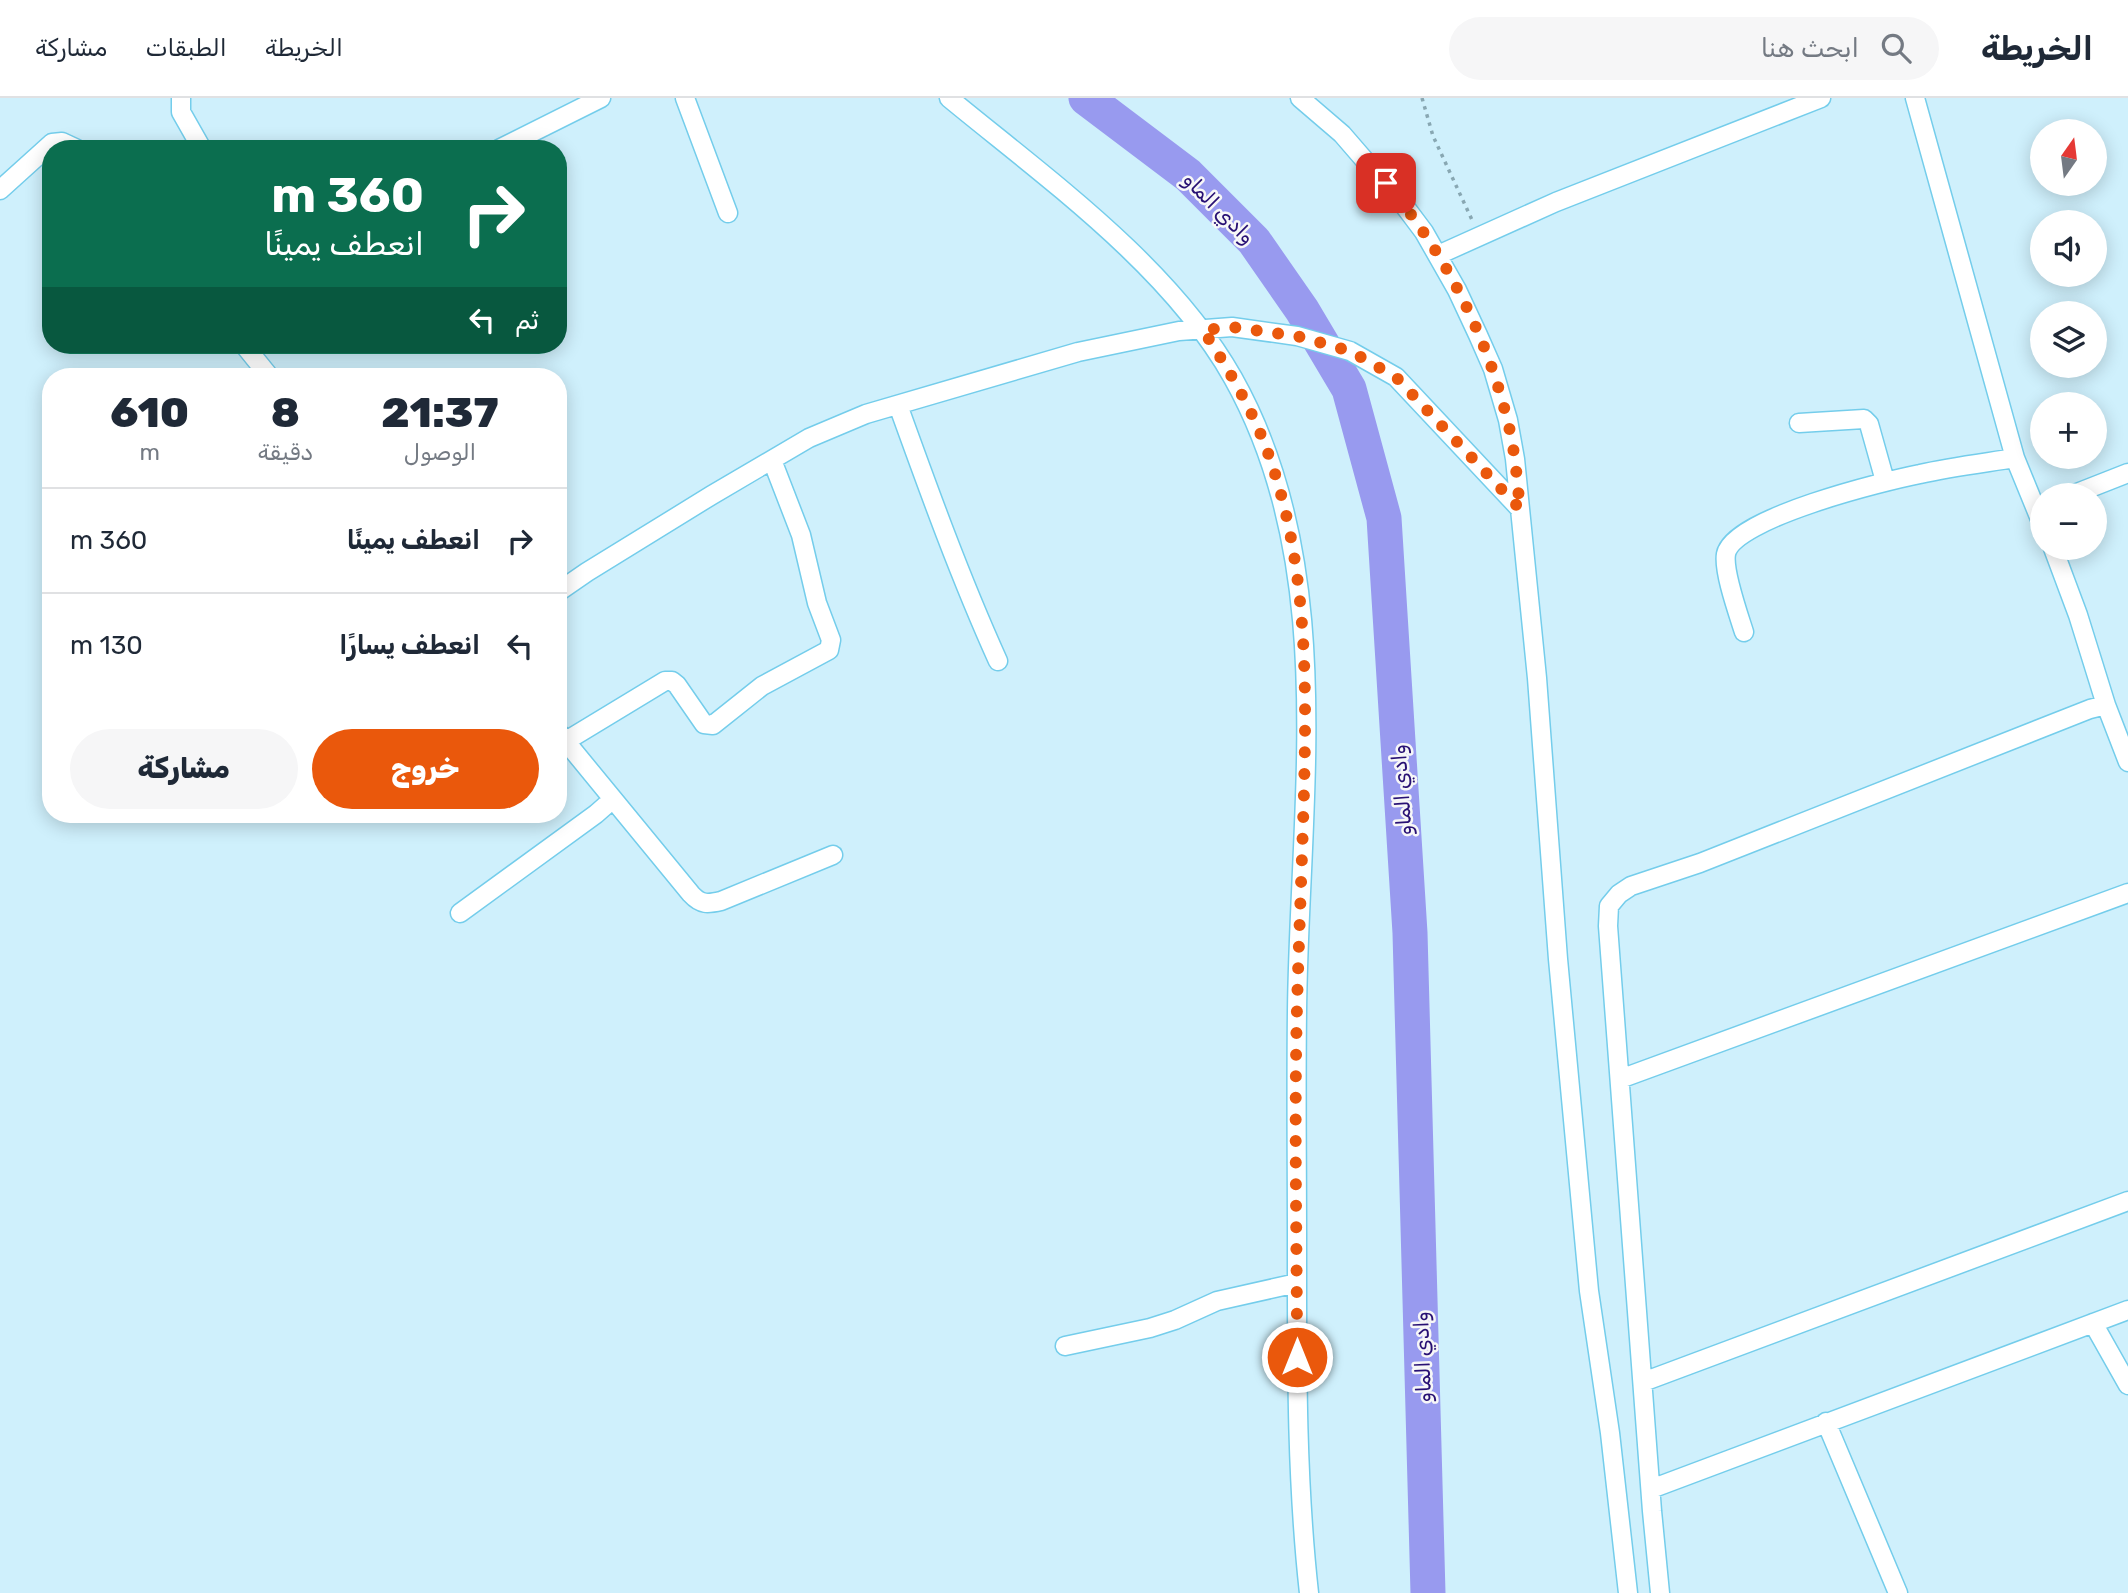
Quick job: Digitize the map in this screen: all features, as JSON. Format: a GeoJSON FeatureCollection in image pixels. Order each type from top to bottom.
{"type":"FeatureCollection","features":[{"type":"Feature","properties":{"kind":"street"},"geometry":{"type":"LineString","coordinates":[[181,98],[181,112],[197,140]]}},
{"type":"Feature","properties":{"kind":"street"},"geometry":{"type":"LineString","coordinates":[[517,140],[601,98]]}},
{"type":"Feature","properties":{"kind":"street"},"geometry":{"type":"LineString","coordinates":[[685,98],[728,213]]}},
{"type":"Feature","properties":{"kind":"street"},"geometry":{"type":"LineString","coordinates":[[949,98],[1128,247],[1203,330],[1233,377],[1256,423],[1279,488],[1297,566],[1304,646],[1306,721],[1297,1010],[1297,1283],[1301,1513],[1309,1593]]}},
{"type":"Feature","properties":{"kind":"street"},"geometry":{"type":"LineString","coordinates":[[1300,98],[1342,134],[1418,224],[1457,289],[1493,369],[1508,420],[1515,459],[1536,678],[1558,959],[1589,1291],[1610,1433],[1628,1593]]}},
{"type":"Feature","properties":{"kind":"street"},"geometry":{"type":"LineString","coordinates":[[1438,255],[1556,202],[1821,98]]}},
{"type":"Feature","properties":{"kind":"street"},"geometry":{"type":"LineString","coordinates":[[1915,98],[2015,458],[2030,492]]}},
{"type":"Feature","properties":{"kind":"street"},"geometry":{"type":"LineString","coordinates":[[0,190],[42,150]]}},
{"type":"Feature","properties":{"kind":"street"},"geometry":{"type":"LineString","coordinates":[[567,586],[809,438],[866,414],[1078,352],[1178,331],[1232,327],[1297,336],[1350,351],[1396,377],[1520,509]]}},
{"type":"Feature","properties":{"kind":"street"},"geometry":{"type":"LineString","coordinates":[[251,354],[263,368]]}},
{"type":"Feature","properties":{"kind":"street"},"geometry":{"type":"LineString","coordinates":[[898,405],[934,506],[998,661]]}},
{"type":"Feature","properties":{"kind":"street"},"geometry":{"type":"LineString","coordinates":[[1799,423],[1864,419],[1869,424],[1885,481]]}},
{"type":"Feature","properties":{"kind":"street"},"geometry":{"type":"LineString","coordinates":[[1744,632],[1726,567],[1726,552],[1735,538],[1751,528],[1804,506],[1885,481],[2015,458]]}},
{"type":"Feature","properties":{"kind":"street"},"geometry":{"type":"LineString","coordinates":[[567,734],[665,681],[672,681],[677,685],[704,724],[713,725],[762,687],[829,650],[831,639],[817,603],[804,545],[772,460]]}},
{"type":"Feature","properties":{"kind":"street"},"geometry":{"type":"LineString","coordinates":[[2103,483],[2128,473]]}},
{"type":"Feature","properties":{"kind":"street"},"geometry":{"type":"LineString","coordinates":[[2057,560],[2128,762]]}},
{"type":"Feature","properties":{"kind":"street"},"geometry":{"type":"LineString","coordinates":[[1660,1593],[1608,926],[1609,906],[1619,894],[1631,886],[1700,863],[2106,705]]}},
{"type":"Feature","properties":{"kind":"street"},"geometry":{"type":"LineString","coordinates":[[567,743],[698,901],[708,904],[721,901],[833,855]]}},
{"type":"Feature","properties":{"kind":"street"},"geometry":{"type":"LineString","coordinates":[[460,913],[596,814],[612,799]]}},
{"type":"Feature","properties":{"kind":"street"},"geometry":{"type":"LineString","coordinates":[[1620,1079],[2128,893]]}},
{"type":"Feature","properties":{"kind":"street"},"geometry":{"type":"LineString","coordinates":[[1643,1382],[2128,1200]]}},
{"type":"Feature","properties":{"kind":"street"},"geometry":{"type":"LineString","coordinates":[[1065,1346],[1150,1328],[1217,1301],[1297,1283]]}},
{"type":"Feature","properties":{"kind":"street"},"geometry":{"type":"LineString","coordinates":[[1651,1489],[2128,1310]]}},
{"type":"Feature","properties":{"kind":"street"},"geometry":{"type":"LineString","coordinates":[[2094,1323],[2128,1385]]}},
{"type":"Feature","properties":{"kind":"street"},"geometry":{"type":"LineString","coordinates":[[1826,1422],[1898,1593]]}},
{"type":"Feature","properties":{"kind":"path"},"geometry":{"type":"LineString","coordinates":[[1422,98],[1433,136],[1479,236]]}},
{"type":"Feature","properties":{"kind":"waterway","name":"وادي الماو"},"geometry":{"type":"LineString","coordinates":[[1086,98],[1188,175],[1254,241],[1302,310],[1349,389],[1384,518],[1410,933],[1428,1593]]}},
{"type":"Feature","properties":{"kind":"route"},"geometry":{"type":"LineString","coordinates":[[1297,1357],[1297,1010],[1306,721],[1304,646],[1297,566],[1279,488],[1256,423],[1233,377],[1203,330],[1232,327],[1297,336],[1350,351],[1396,377],[1520,509],[1508,420],[1493,369],[1457,289],[1438,255],[1424,232],[1386,183]]}}]}
